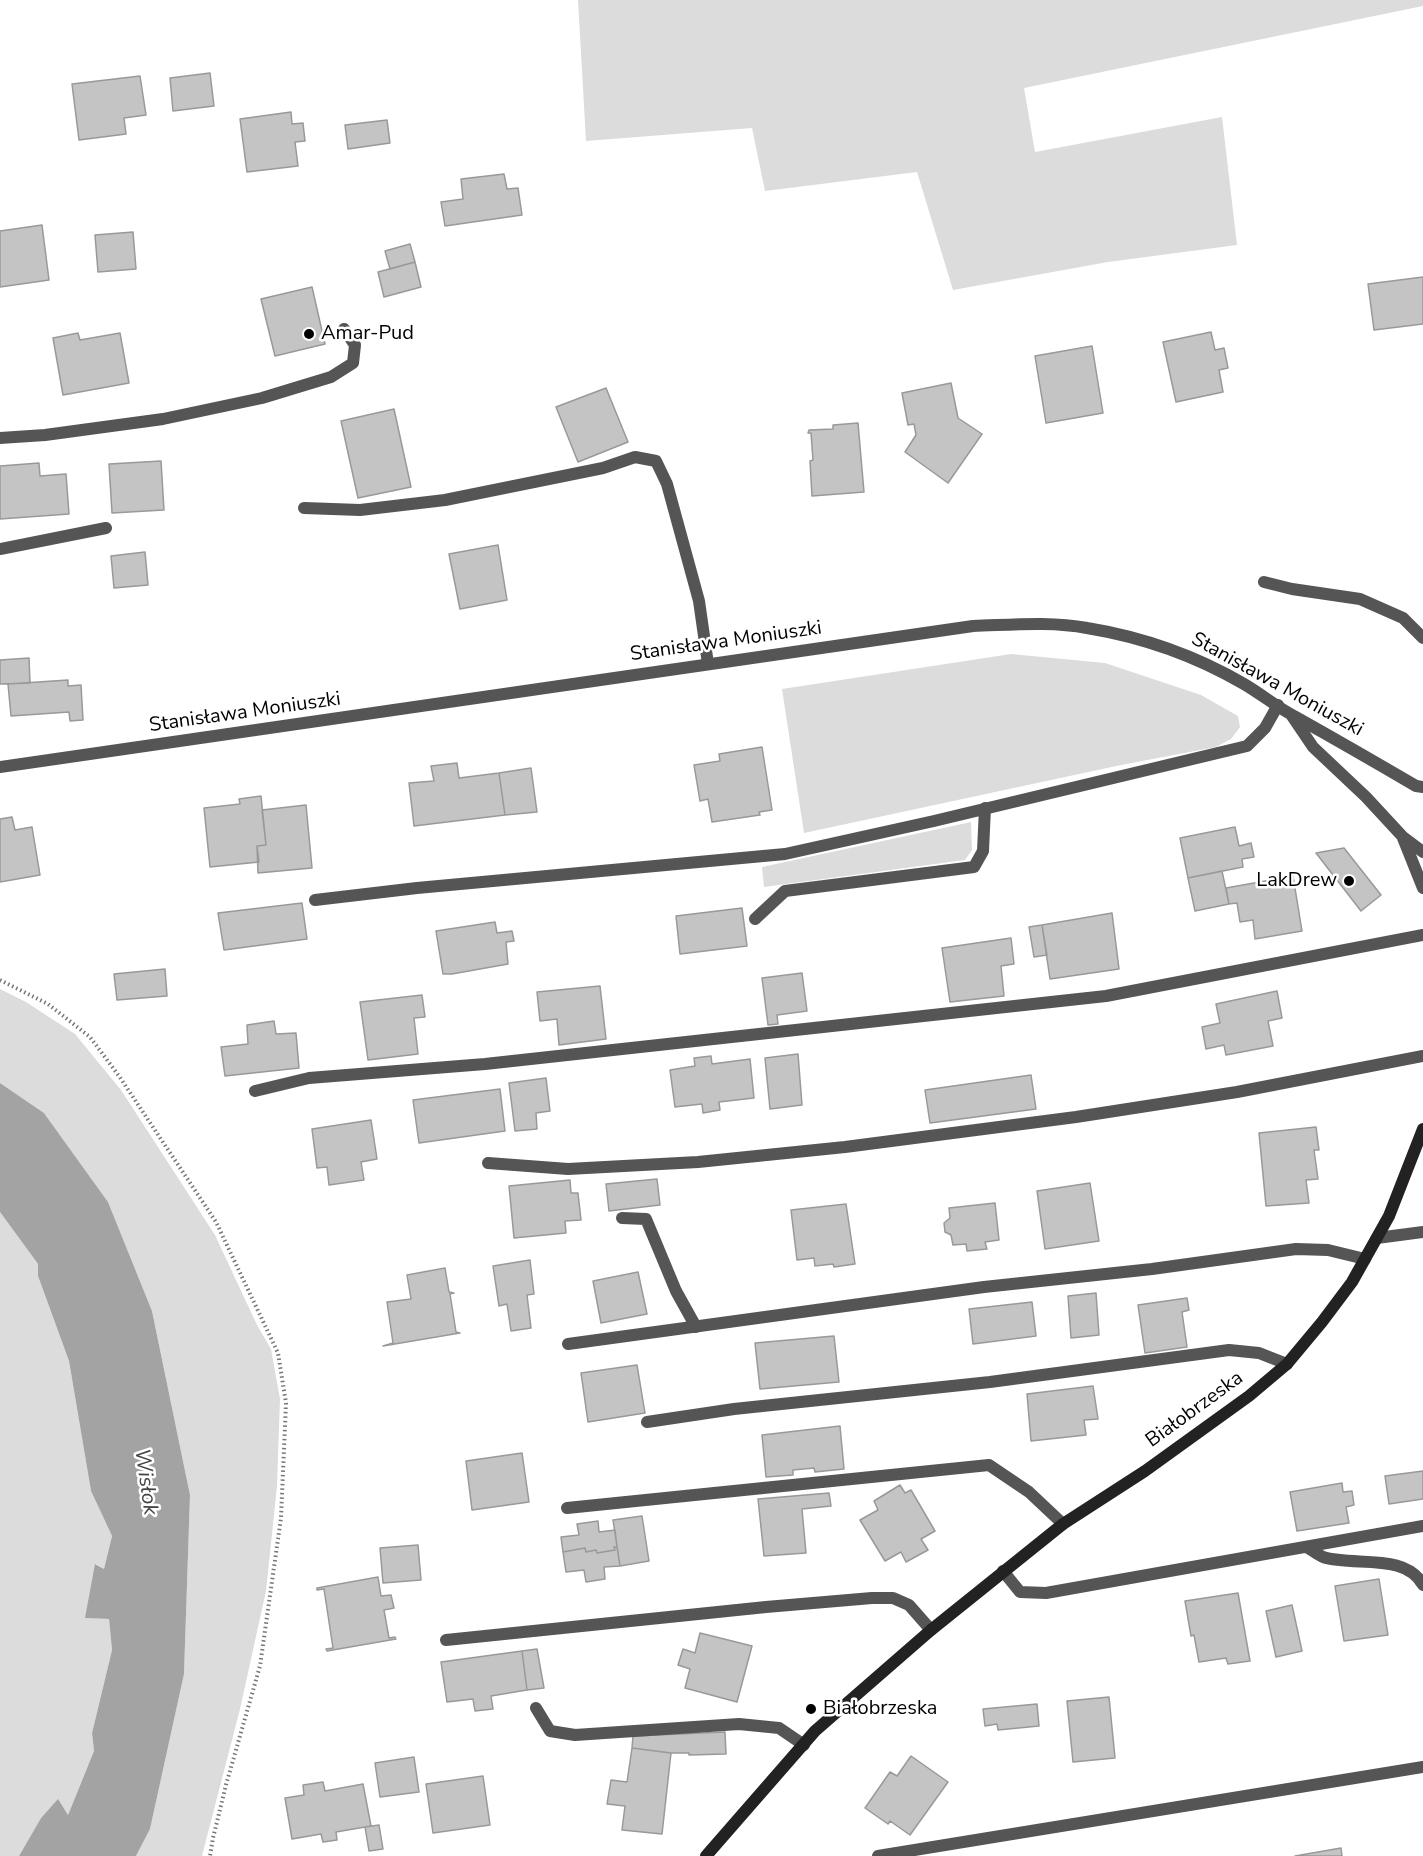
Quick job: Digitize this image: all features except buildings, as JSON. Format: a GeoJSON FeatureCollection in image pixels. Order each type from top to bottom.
{"type":"FeatureCollection","features":[{"type":"Feature","properties":{"kind":"street"},"geometry":{"type":"LineString","coordinates":[[0,438],[45,435],[163,419],[262,398],[331,377],[353,363],[355,345],[344,329]]}},
{"type":"Feature","properties":{"kind":"street"},"geometry":{"type":"LineString","coordinates":[[304,508],[360,510],[445,500],[592,470],[635,457],[656,460],[667,484],[699,601],[708,664]]}},
{"type":"Feature","properties":{"kind":"street"},"geometry":{"type":"LineString","coordinates":[[0,549],[106,528]]}},
{"type":"Feature","properties":{"kind":"street"},"geometry":{"type":"LineString","coordinates":[[1264,582],[1292,589],[1360,599],[1403,618],[1423,638]]}},
{"type":"Feature","properties":{"kind":"street","name":"Stanisława Moniuszki"},"geometry":{"type":"LineString","coordinates":[[0,767],[974,626],[1026,624],[1085,627],[1188,655],[1242,683],[1292,715],[1421,788]]}},
{"type":"Feature","properties":{"kind":"street"},"geometry":{"type":"LineString","coordinates":[[315,900],[417,888],[785,854],[1247,746],[1265,728],[1278,705]]}},
{"type":"Feature","properties":{"kind":"street"},"geometry":{"type":"LineString","coordinates":[[1292,715],[1313,747],[1366,797],[1403,837],[1423,852]]}},
{"type":"Feature","properties":{"kind":"street"},"geometry":{"type":"LineString","coordinates":[[755,919],[785,891],[974,867],[983,851],[985,808]]}},
{"type":"Feature","properties":{"kind":"street"},"geometry":{"type":"LineString","coordinates":[[1403,837],[1423,888]]}},
{"type":"Feature","properties":{"kind":"street"},"geometry":{"type":"LineString","coordinates":[[255,1091],[309,1078],[485,1064],[1106,996],[1423,935]]}},
{"type":"Feature","properties":{"kind":"street"},"geometry":{"type":"LineString","coordinates":[[488,1163],[568,1169],[698,1162],[845,1147],[1076,1117],[1214,1096],[1423,1056]]}},
{"type":"Feature","properties":{"kind":"street","name":"Białobrzeska"},"geometry":{"type":"LineString","coordinates":[[709,1855],[815,1731],[931,1630],[1063,1524],[1145,1471],[1240,1403],[1287,1364],[1352,1282],[1389,1216],[1423,1129]]}},
{"type":"Feature","properties":{"kind":"street"},"geometry":{"type":"LineString","coordinates":[[622,1218],[646,1219],[676,1291],[696,1327]]}},
{"type":"Feature","properties":{"kind":"street"},"geometry":{"type":"LineString","coordinates":[[1377,1238],[1423,1232]]}},
{"type":"Feature","properties":{"kind":"street"},"geometry":{"type":"LineString","coordinates":[[568,1344],[984,1287],[1152,1269],[1296,1250],[1328,1250],[1365,1259]]}},
{"type":"Feature","properties":{"kind":"street"},"geometry":{"type":"LineString","coordinates":[[647,1422],[734,1409],[990,1382],[1228,1350],[1259,1353],[1287,1364]]}},
{"type":"Feature","properties":{"kind":"street"},"geometry":{"type":"LineString","coordinates":[[567,1508],[989,1465],[1029,1492],[1063,1524]]}},
{"type":"Feature","properties":{"kind":"street"},"geometry":{"type":"LineString","coordinates":[[1003,1571],[1020,1592],[1047,1593],[1423,1526]]}},
{"type":"Feature","properties":{"kind":"street"},"geometry":{"type":"LineString","coordinates":[[1307,1546],[1323,1557],[1400,1566],[1419,1578],[1423,1585]]}},
{"type":"Feature","properties":{"kind":"street"},"geometry":{"type":"LineString","coordinates":[[446,1640],[872,1598],[893,1598],[909,1605],[931,1630]]}},
{"type":"Feature","properties":{"kind":"street"},"geometry":{"type":"LineString","coordinates":[[536,1708],[550,1731],[575,1735],[739,1724],[779,1728],[804,1744]]}},
{"type":"Feature","properties":{"kind":"street"},"geometry":{"type":"LineString","coordinates":[[878,1856],[1423,1767]]}},
{"type":"Feature","properties":{"kind":"path"},"geometry":{"type":"LineString","coordinates":[[0,980],[48,1004],[90,1037],[102,1053],[216,1222],[278,1353],[286,1403],[281,1518],[260,1666],[218,1816],[210,1856]]}},
{"type":"Feature","properties":{"kind":"shaded area"},"geometry":{"type":"Polygon","coordinates":[[[578,0],[1423,0],[1423,6],[1024,88],[1035,152],[1222,117],[1237,245],[1108,262],[953,290],[917,172],[765,191],[752,128],[586,141],[578,0]]]}},
{"type":"Feature","properties":{"kind":"shaded area"},"geometry":{"type":"Polygon","coordinates":[[[1011,654],[1105,663],[1201,695],[1238,716],[1240,727],[1231,739],[1216,747],[804,833],[782,689],[1011,654]]]}},
{"type":"Feature","properties":{"kind":"shaded area"},"geometry":{"type":"Polygon","coordinates":[[[971,822],[972,850],[965,860],[764,887],[762,867],[971,822]]]}},
{"type":"Feature","properties":{"kind":"shaded area"},"geometry":{"type":"Polygon","coordinates":[[[0,989],[26,1002],[75,1034],[121,1090],[215,1235],[257,1325],[271,1349],[280,1399],[277,1486],[266,1591],[240,1709],[202,1856],[136,1856],[150,1829],[184,1674],[190,1495],[152,1311],[108,1202],[44,1113],[0,1083],[0,989]]]}},
{"type":"Feature","properties":{"kind":"shaded area"},"geometry":{"type":"Polygon","coordinates":[[[0,1212],[38,1264],[38,1276],[69,1361],[91,1491],[112,1536],[104,1569],[96,1564],[86,1618],[109,1619],[112,1650],[92,1733],[94,1751],[68,1815],[58,1800],[41,1818],[19,1856],[0,1856],[0,1212]]]}},
{"type":"Feature","properties":{"kind":"water","name":"Wisłok"},"geometry":{"type":"Polygon","coordinates":[[[0,1083],[44,1113],[108,1202],[152,1311],[190,1495],[184,1674],[150,1829],[136,1856],[19,1856],[41,1818],[58,1799],[68,1815],[94,1751],[92,1733],[112,1650],[109,1619],[85,1618],[95,1564],[104,1569],[112,1536],[91,1491],[69,1361],[38,1276],[38,1264],[0,1212],[0,1083]]]}},
{"type":"Feature","properties":{"kind":"place","name":"Amar-Pud"},"geometry":{"type":"Point","coordinates":[309,334]}},
{"type":"Feature","properties":{"kind":"place","name":"LakDrew"},"geometry":{"type":"Point","coordinates":[1349,881]}},
{"type":"Feature","properties":{"kind":"place","name":"Białobrzeska"},"geometry":{"type":"Point","coordinates":[811,1709]}}]}
